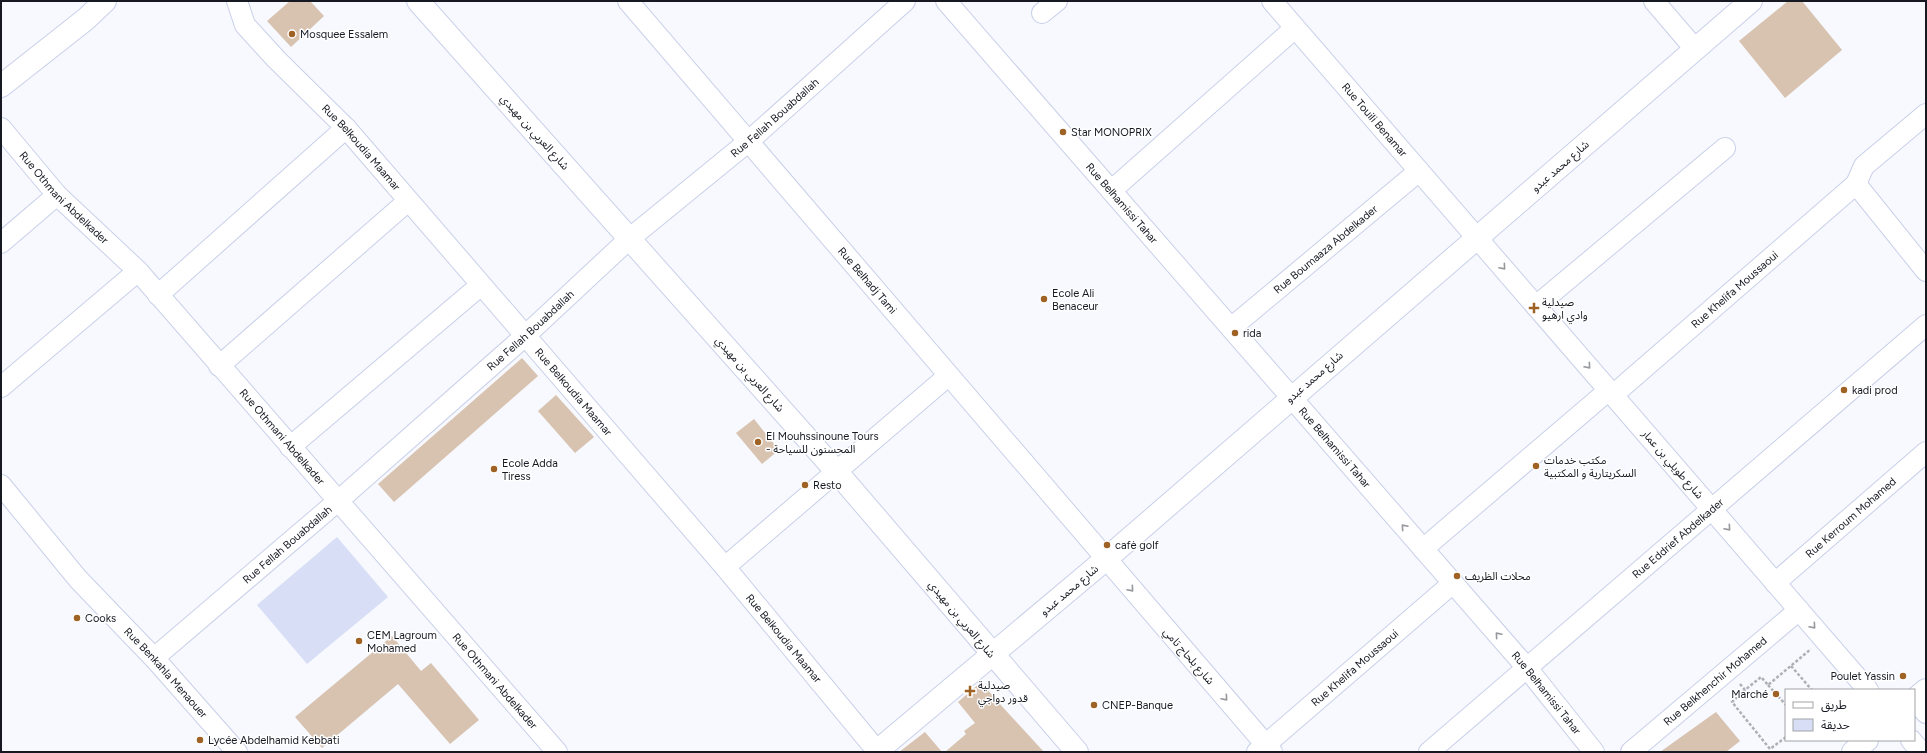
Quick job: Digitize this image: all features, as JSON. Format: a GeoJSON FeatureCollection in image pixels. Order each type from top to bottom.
{"type":"FeatureCollection","features":[{"type":"Feature","properties":{"kind":"street"},"geometry":{"type":"LineString","coordinates":[[1,86],[86,19],[106,1]]}},
{"type":"Feature","properties":{"kind":"street","name":"Rue Belkoudia Maamar"},"geometry":{"type":"LineString","coordinates":[[237,1],[245,25],[276,59],[346,128],[724,567],[877,752]]}},
{"type":"Feature","properties":{"kind":"street","name":"شارع العربي بن مهيدي"},"geometry":{"type":"LineString","coordinates":[[418,1],[836,471],[1077,752]]}},
{"type":"Feature","properties":{"kind":"street","name":"Rue Belhadj Tami"},"geometry":{"type":"LineString","coordinates":[[628,1],[750,141],[948,376],[1106,559]]}},
{"type":"Feature","properties":{"kind":"street","name":"Rue Fellah Bouabdallah"},"geometry":{"type":"LineString","coordinates":[[154,658],[338,501],[525,336],[629,238],[750,141],[905,1]]}},
{"type":"Feature","properties":{"kind":"street","name":"Rue Belhamissi Tahar"},"geometry":{"type":"LineString","coordinates":[[946,1],[1527,668],[1594,752]]}},
{"type":"Feature","properties":{"kind":"street","name":"Rue Touili Benamar"},"geometry":{"type":"LineString","coordinates":[[1272,1],[1477,238]]}},
{"type":"Feature","properties":{"kind":"street"},"geometry":{"type":"LineString","coordinates":[[1654,1],[1695,50]]}},
{"type":"Feature","properties":{"kind":"street","name":"شارع محمد عبدو"},"geometry":{"type":"LineString","coordinates":[[877,752],[1106,559],[1291,397],[1751,1]]}},
{"type":"Feature","properties":{"kind":"street"},"geometry":{"type":"LineString","coordinates":[[1112,190],[1296,28]]}},
{"type":"Feature","properties":{"kind":"street"},"geometry":{"type":"LineString","coordinates":[[1926,114],[1864,166],[1856,184],[1926,271]]}},
{"type":"Feature","properties":{"kind":"street","name":"Rue Othmani Abdelkader"},"geometry":{"type":"LineString","coordinates":[[1,128],[57,195],[138,271],[219,366],[557,752]]}},
{"type":"Feature","properties":{"kind":"street"},"geometry":{"type":"LineString","coordinates":[[158,295],[346,128]]}},
{"type":"Feature","properties":{"kind":"street"},"geometry":{"type":"LineString","coordinates":[[1536,306],[1724,148]]}},
{"type":"Feature","properties":{"kind":"street","name":"Rue Boumaaza Abdelkader"},"geometry":{"type":"LineString","coordinates":[[1231,328],[1419,171]]}},
{"type":"Feature","properties":{"kind":"street","name":"Rue Khelifa Moussaoui"},"geometry":{"type":"LineString","coordinates":[[1423,549],[1611,393],[1856,184]]}},
{"type":"Feature","properties":{"kind":"street"},"geometry":{"type":"LineString","coordinates":[[1,243],[57,195]]}},
{"type":"Feature","properties":{"kind":"street"},"geometry":{"type":"LineString","coordinates":[[219,366],[408,201]]}},
{"type":"Feature","properties":{"kind":"street","name":"شارع طويلي بن عمار"},"geometry":{"type":"LineString","coordinates":[[1477,238],[1867,689]]}},
{"type":"Feature","properties":{"kind":"street"},"geometry":{"type":"LineString","coordinates":[[1,387],[138,271]]}},
{"type":"Feature","properties":{"kind":"street"},"geometry":{"type":"LineString","coordinates":[[290,447],[481,285]]}},
{"type":"Feature","properties":{"kind":"street","name":"Rue Eddrief Abdelkader"},"geometry":{"type":"LineString","coordinates":[[1429,752],[1926,325]]}},
{"type":"Feature","properties":{"kind":"street"},"geometry":{"type":"LineString","coordinates":[[724,567],[948,376]]}},
{"type":"Feature","properties":{"kind":"street","name":"Rue Kerroum Mohamed"},"geometry":{"type":"LineString","coordinates":[[1775,583],[1926,452]]}},
{"type":"Feature","properties":{"kind":"street","name":"Rue Benkahla Menaouer"},"geometry":{"type":"LineString","coordinates":[[1,485],[78,579],[154,658],[237,752]]}},
{"type":"Feature","properties":{"kind":"street","name":"شارع بلحاج تامي"},"geometry":{"type":"LineString","coordinates":[[1106,559],[1265,750]]}},
{"type":"Feature","properties":{"kind":"street","name":"Rue Khelifa Moussaoui"},"geometry":{"type":"LineString","coordinates":[[1265,750],[1453,583]]}},
{"type":"Feature","properties":{"kind":"street","name":"Rue Belkhenchir Mohamed"},"geometry":{"type":"LineString","coordinates":[[1631,752],[1799,610]]}},
{"type":"Feature","properties":{"kind":"street"},"geometry":{"type":"LineString","coordinates":[[1915,699],[1926,690]]}},
{"type":"Feature","properties":{"kind":"street"},"geometry":{"type":"LineString","coordinates":[[1915,701],[1926,713]]}},
{"type":"Feature","properties":{"kind":"street"},"geometry":{"type":"LineString","coordinates":[[1853,752],[1866,741]]}},
{"type":"Feature","properties":{"kind":"street"},"geometry":{"type":"LineString","coordinates":[[1912,741],[1921,752]]}},
{"type":"Feature","properties":{"kind":"path"},"geometry":{"type":"LineString","coordinates":[[1768,685],[1823,638]]}},
{"type":"Feature","properties":{"kind":"path"},"geometry":{"type":"LineString","coordinates":[[1791,666],[1811,689]]}},
{"type":"Feature","properties":{"kind":"path"},"geometry":{"type":"LineString","coordinates":[[1728,670],[1745,690]]}},
{"type":"Feature","properties":{"kind":"path"},"geometry":{"type":"LineString","coordinates":[[1785,704],[1761,677],[1732,702],[1770,748],[1785,738]]}},
{"type":"Feature","properties":{"kind":"green space"},"geometry":{"type":"Polygon","coordinates":[[[337,537],[388,597],[307,664],[257,605],[337,537]]]}},
{"type":"Feature","properties":{"kind":"building","name":"Mosquee Essalem"},"geometry":{"type":"Polygon","coordinates":[[[290,1],[310,1],[324,16],[291,47],[267,21],[290,1]]]}},
{"type":"Feature","properties":{"kind":"building"},"geometry":{"type":"Polygon","coordinates":[[[1788,1],[1802,1],[1842,50],[1785,98],[1739,41],[1788,1]]]}},
{"type":"Feature","properties":{"kind":"building"},"geometry":{"type":"Polygon","coordinates":[[[522,358],[538,376],[394,502],[378,484],[522,358]]]}},
{"type":"Feature","properties":{"kind":"building"},"geometry":{"type":"Polygon","coordinates":[[[556,395],[594,437],[575,453],[538,411],[556,395]]]}},
{"type":"Feature","properties":{"kind":"building","name":"El Mouhssinoune Tours - المحسنون للسياحة"},"geometry":{"type":"Polygon","coordinates":[[[754,419],[779,450],[762,464],[736,433],[754,419]]]}},
{"type":"Feature","properties":{"kind":"building"},"geometry":{"type":"Polygon","coordinates":[[[392,636],[421,671],[431,663],[479,720],[450,744],[398,684],[322,748],[295,717],[392,636]]]}},
{"type":"Feature","properties":{"kind":"building"},"geometry":{"type":"Polygon","coordinates":[[[981,682],[1044,752],[945,752],[966,734],[964,731],[975,723],[958,702],[981,682]]]}},
{"type":"Feature","properties":{"kind":"building"},"geometry":{"type":"Polygon","coordinates":[[[1716,712],[1740,741],[1726,752],[1660,752],[1716,712]]]}},
{"type":"Feature","properties":{"kind":"building"},"geometry":{"type":"Polygon","coordinates":[[[925,732],[942,752],[899,752],[925,732]]]}},
{"type":"Feature","properties":{"kind":"place","name":"Mosquee Essalem"},"geometry":{"type":"Point","coordinates":[292,34]}},
{"type":"Feature","properties":{"kind":"place","name":"Star MONOPRIX"},"geometry":{"type":"Point","coordinates":[1063,132]}},
{"type":"Feature","properties":{"kind":"place","name":"Ecole Ali Benaceur"},"geometry":{"type":"Point","coordinates":[1044,299]}},
{"type":"Feature","properties":{"kind":"place","name":"صيدلية وادي ارهيو"},"geometry":{"type":"Point","coordinates":[1534,308]}},
{"type":"Feature","properties":{"kind":"place","name":"rida"},"geometry":{"type":"Point","coordinates":[1235,333]}},
{"type":"Feature","properties":{"kind":"place","name":"kadi prod"},"geometry":{"type":"Point","coordinates":[1844,390]}},
{"type":"Feature","properties":{"kind":"place","name":"El Mouhssinoune Tours - المحسنون للسياحة"},"geometry":{"type":"Point","coordinates":[758,442]}},
{"type":"Feature","properties":{"kind":"place","name":"مكتب خدمات السكريتارية و المكتبية"},"geometry":{"type":"Point","coordinates":[1536,466]}},
{"type":"Feature","properties":{"kind":"place","name":"Ecole Adda Tiress"},"geometry":{"type":"Point","coordinates":[494,469]}},
{"type":"Feature","properties":{"kind":"place","name":"Resto"},"geometry":{"type":"Point","coordinates":[805,485]}},
{"type":"Feature","properties":{"kind":"place","name":"cafė golf"},"geometry":{"type":"Point","coordinates":[1107,545]}},
{"type":"Feature","properties":{"kind":"place","name":"محلات الظريف"},"geometry":{"type":"Point","coordinates":[1457,576]}},
{"type":"Feature","properties":{"kind":"place","name":"Cooks"},"geometry":{"type":"Point","coordinates":[77,618]}},
{"type":"Feature","properties":{"kind":"place","name":"CEM Lagroum Mohamed"},"geometry":{"type":"Point","coordinates":[359,641]}},
{"type":"Feature","properties":{"kind":"place","name":"Poulet Yassin"},"geometry":{"type":"Point","coordinates":[1903,676]}},
{"type":"Feature","properties":{"kind":"place","name":"صيدلية قدور دواجي"},"geometry":{"type":"Point","coordinates":[970,691]}},
{"type":"Feature","properties":{"kind":"place","name":"Marché"},"geometry":{"type":"Point","coordinates":[1776,694]}},
{"type":"Feature","properties":{"kind":"place","name":"CNEP-Banque"},"geometry":{"type":"Point","coordinates":[1094,705]}},
{"type":"Feature","properties":{"kind":"place","name":"Lycée Abdelhamid Kebbati"},"geometry":{"type":"Point","coordinates":[200,740]}}]}
